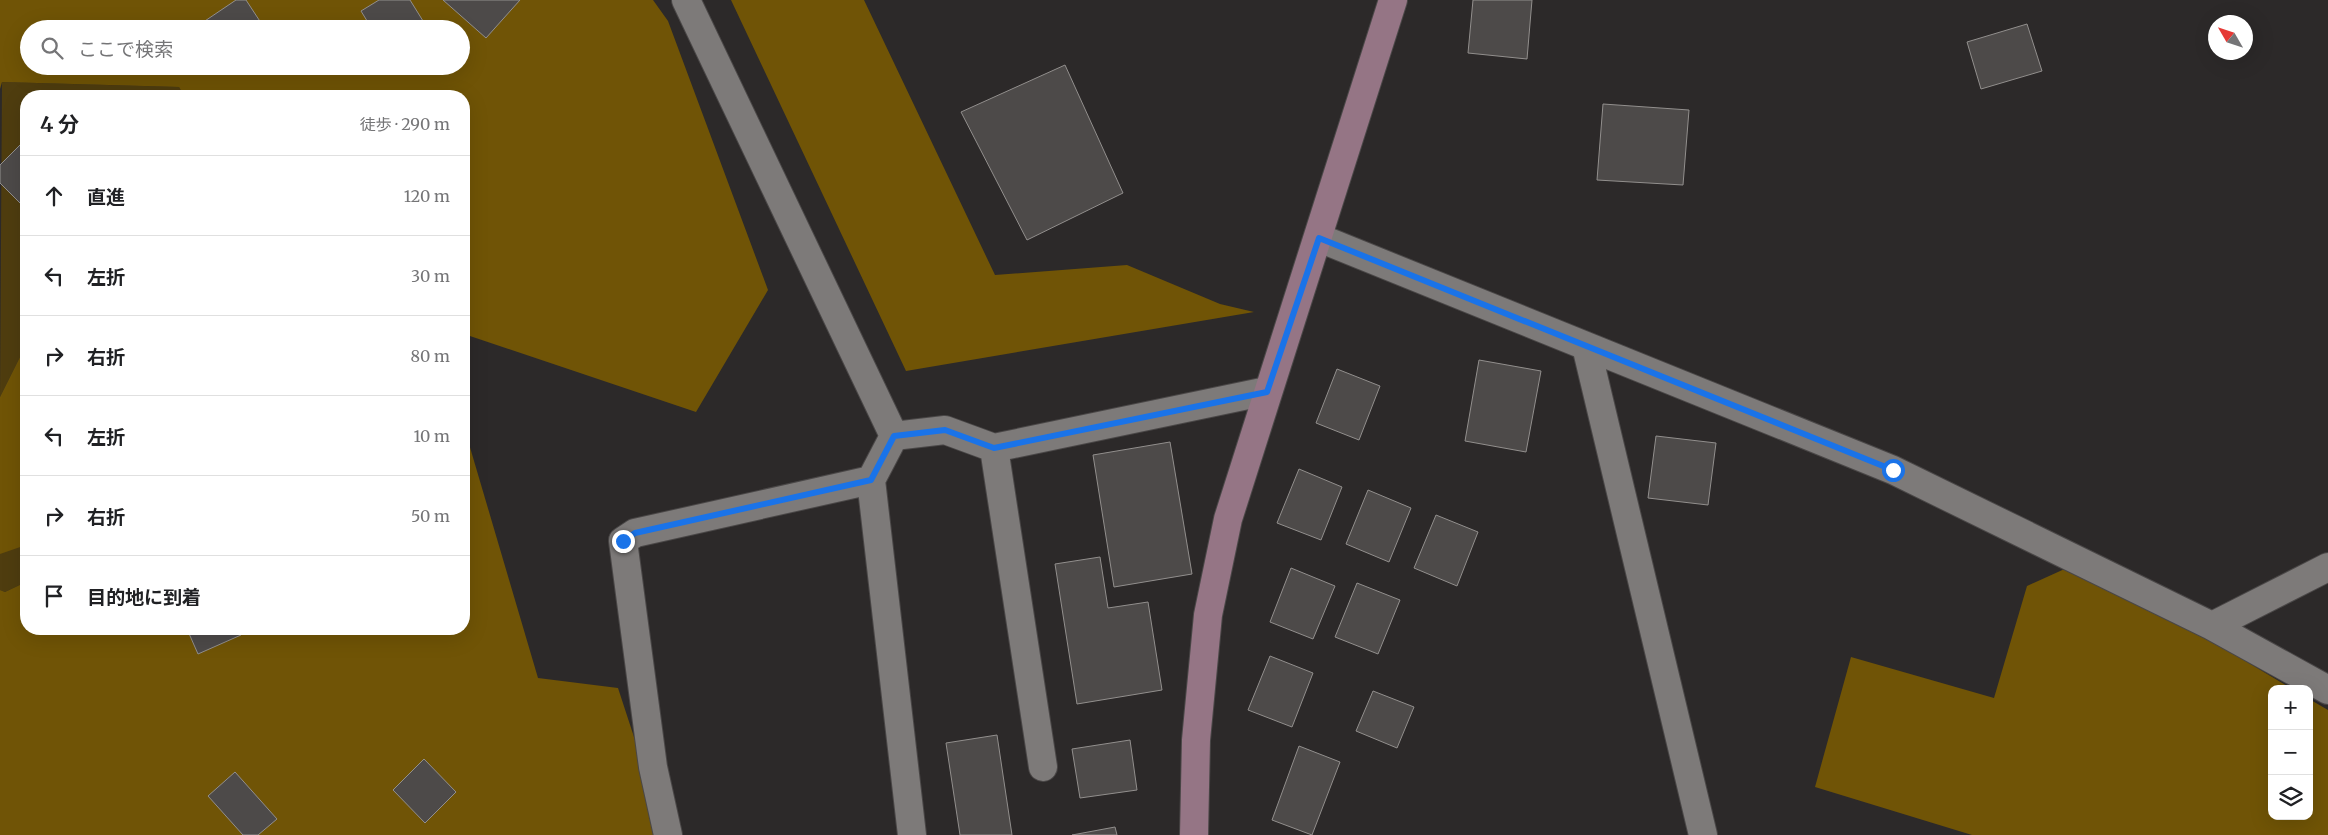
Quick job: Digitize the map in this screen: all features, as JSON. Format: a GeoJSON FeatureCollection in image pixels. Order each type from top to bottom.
{"type":"FeatureCollection","features":[{"type":"Feature","properties":{"kind":"street"},"geometry":{"type":"LineString","coordinates":[[686,0],[894,436]]}},
{"type":"Feature","properties":{"kind":"street"},"geometry":{"type":"LineString","coordinates":[[1194,835],[1196,740],[1208,615],[1228,519],[1267,392],[1319,238],[1393,0]]}},
{"type":"Feature","properties":{"kind":"street"},"geometry":{"type":"LineString","coordinates":[[1319,238],[1893,470],[2212,626],[2328,690]]}},
{"type":"Feature","properties":{"kind":"street"},"geometry":{"type":"LineString","coordinates":[[1586,346],[1703,835]]}},
{"type":"Feature","properties":{"kind":"street"},"geometry":{"type":"LineString","coordinates":[[894,436],[945,430],[994,448],[1267,392]]}},
{"type":"Feature","properties":{"kind":"street"},"geometry":{"type":"LineString","coordinates":[[894,436],[871,480],[912,835]]}},
{"type":"Feature","properties":{"kind":"street"},"geometry":{"type":"LineString","coordinates":[[994,448],[1043,767]]}},
{"type":"Feature","properties":{"kind":"street"},"geometry":{"type":"LineString","coordinates":[[668,835],[653,767],[623,541],[635,533],[871,480]]}},
{"type":"Feature","properties":{"kind":"street"},"geometry":{"type":"LineString","coordinates":[[2212,626],[2328,566]]}},
{"type":"Feature","properties":{"kind":"shaded area"},"geometry":{"type":"Polygon","coordinates":[[[0,0],[653,0],[668,21],[768,290],[696,412],[470,336],[470,90],[181,90],[179,87],[2,82],[0,89],[0,0]]]}},
{"type":"Feature","properties":{"kind":"shaded area"},"geometry":{"type":"Polygon","coordinates":[[[731,0],[864,0],[995,275],[1127,265],[1220,304],[1254,312],[906,371],[731,0]]]}},
{"type":"Feature","properties":{"kind":"shaded area"},"geometry":{"type":"Polygon","coordinates":[[[2,82],[179,87],[181,90],[20,90],[20,357],[0,397],[2,82]]]}},
{"type":"Feature","properties":{"kind":"shaded area"},"geometry":{"type":"Polygon","coordinates":[[[20,357],[20,547],[0,554],[0,397],[20,357]]]}},
{"type":"Feature","properties":{"kind":"shaded area"},"geometry":{"type":"Polygon","coordinates":[[[470,447],[538,678],[618,688],[666,835],[0,835],[0,590],[5,592],[20,585],[20,635],[470,635],[470,447]]]}},
{"type":"Feature","properties":{"kind":"shaded area"},"geometry":{"type":"Polygon","coordinates":[[[20,542],[20,585],[5,592],[0,590],[0,552],[20,542]]]}},
{"type":"Feature","properties":{"kind":"shaded area"},"geometry":{"type":"Polygon","coordinates":[[[2080,562],[2285,685],[2268,685],[2268,820],[2313,820],[2313,701],[2328,710],[2328,835],[1972,835],[1815,787],[1851,657],[1994,698],[2027,586],[2080,562]]]}},
{"type":"Feature","properties":{"kind":"building"},"geometry":{"type":"Polygon","coordinates":[[[236,0],[246,0],[259,20],[206,20],[236,0]]]}},
{"type":"Feature","properties":{"kind":"building"},"geometry":{"type":"Polygon","coordinates":[[[379,0],[410,0],[422,20],[366,20],[361,11],[379,0]]]}},
{"type":"Feature","properties":{"kind":"building"},"geometry":{"type":"Polygon","coordinates":[[[443,0],[520,0],[486,38],[470,24],[470,20],[466,20],[443,0]]]}},
{"type":"Feature","properties":{"kind":"building"},"geometry":{"type":"Polygon","coordinates":[[[1473,0],[1532,0],[1527,59],[1468,53],[1473,0]]]}},
{"type":"Feature","properties":{"kind":"building"},"geometry":{"type":"Polygon","coordinates":[[[2027,24],[2042,71],[1981,89],[1967,42],[2027,24]]]}},
{"type":"Feature","properties":{"kind":"building"},"geometry":{"type":"Polygon","coordinates":[[[1065,65],[1123,193],[1027,240],[961,112],[1065,65]]]}},
{"type":"Feature","properties":{"kind":"building"},"geometry":{"type":"Polygon","coordinates":[[[1603,104],[1689,110],[1683,185],[1597,180],[1603,104]]]}},
{"type":"Feature","properties":{"kind":"building"},"geometry":{"type":"Polygon","coordinates":[[[20,145],[20,203],[0,183],[0,165],[20,145]]]}},
{"type":"Feature","properties":{"kind":"building"},"geometry":{"type":"Polygon","coordinates":[[[1479,360],[1541,371],[1526,452],[1465,441],[1479,360]]]}},
{"type":"Feature","properties":{"kind":"building"},"geometry":{"type":"Polygon","coordinates":[[[1337,369],[1380,386],[1359,440],[1316,423],[1337,369]]]}},
{"type":"Feature","properties":{"kind":"building"},"geometry":{"type":"Polygon","coordinates":[[[1656,436],[1716,443],[1708,505],[1648,498],[1656,436]]]}},
{"type":"Feature","properties":{"kind":"building"},"geometry":{"type":"Polygon","coordinates":[[[1170,442],[1192,574],[1114,587],[1093,455],[1170,442]]]}},
{"type":"Feature","properties":{"kind":"building"},"geometry":{"type":"Polygon","coordinates":[[[1299,469],[1342,487],[1321,540],[1277,523],[1299,469]]]}},
{"type":"Feature","properties":{"kind":"building"},"geometry":{"type":"Polygon","coordinates":[[[1368,490],[1411,508],[1389,562],[1346,544],[1368,490]]]}},
{"type":"Feature","properties":{"kind":"building"},"geometry":{"type":"Polygon","coordinates":[[[1436,515],[1478,532],[1457,586],[1414,568],[1436,515]]]}},
{"type":"Feature","properties":{"kind":"building"},"geometry":{"type":"Polygon","coordinates":[[[1100,557],[1108,608],[1148,602],[1162,690],[1077,704],[1055,564],[1100,557]]]}},
{"type":"Feature","properties":{"kind":"building"},"geometry":{"type":"Polygon","coordinates":[[[1291,568],[1335,586],[1313,639],[1270,622],[1291,568]]]}},
{"type":"Feature","properties":{"kind":"building"},"geometry":{"type":"Polygon","coordinates":[[[1357,583],[1400,600],[1378,654],[1335,637],[1357,583]]]}},
{"type":"Feature","properties":{"kind":"building"},"geometry":{"type":"Polygon","coordinates":[[[190,635],[241,635],[198,654],[190,635]]]}},
{"type":"Feature","properties":{"kind":"building"},"geometry":{"type":"Polygon","coordinates":[[[1270,656],[1313,673],[1292,727],[1248,710],[1270,656]]]}},
{"type":"Feature","properties":{"kind":"building"},"geometry":{"type":"Polygon","coordinates":[[[1373,691],[1414,707],[1397,748],[1356,731],[1373,691]]]}},
{"type":"Feature","properties":{"kind":"building"},"geometry":{"type":"Polygon","coordinates":[[[997,735],[1012,835],[960,835],[946,743],[997,735]]]}},
{"type":"Feature","properties":{"kind":"building"},"geometry":{"type":"Polygon","coordinates":[[[1130,740],[1137,790],[1080,798],[1072,749],[1130,740]]]}},
{"type":"Feature","properties":{"kind":"building"},"geometry":{"type":"Polygon","coordinates":[[[1299,746],[1340,762],[1312,835],[1272,820],[1299,746]]]}},
{"type":"Feature","properties":{"kind":"building"},"geometry":{"type":"Polygon","coordinates":[[[424,759],[456,792],[425,823],[393,790],[424,759]]]}},
{"type":"Feature","properties":{"kind":"building"},"geometry":{"type":"Polygon","coordinates":[[[235,772],[277,819],[258,835],[243,835],[208,796],[235,772]]]}},
{"type":"Feature","properties":{"kind":"building"},"geometry":{"type":"Polygon","coordinates":[[[1115,827],[1117,835],[1072,835],[1115,827]]]}},
{"type":"Feature","properties":{"kind":"route"},"geometry":{"type":"LineString","coordinates":[[623,541],[635,533],[871,480],[894,436],[945,430],[994,448],[1267,392],[1319,238],[1893,470]]}}]}
